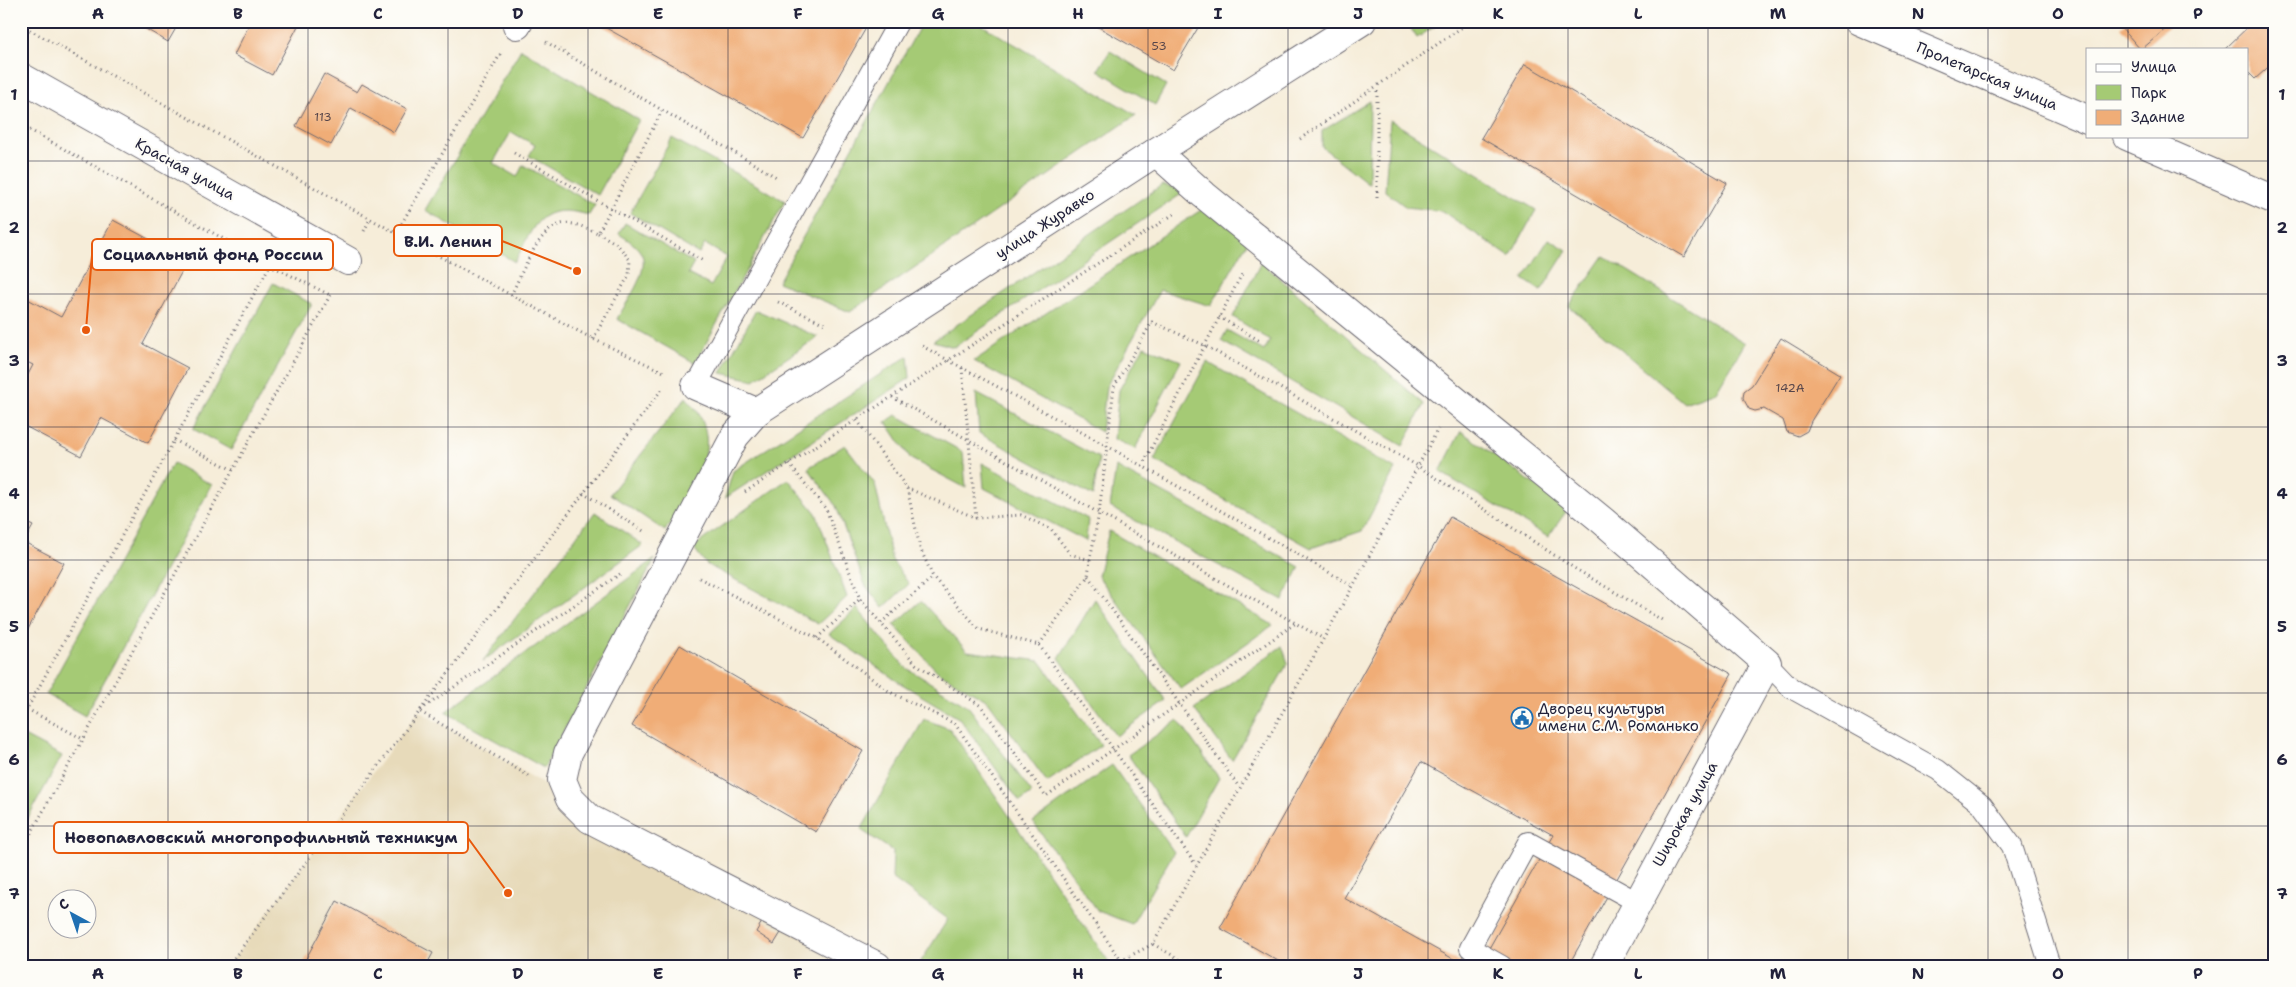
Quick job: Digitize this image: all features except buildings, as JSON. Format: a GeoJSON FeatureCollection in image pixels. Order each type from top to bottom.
{"type":"FeatureCollection","features":[{"type":"Feature","properties":{"kind":"street","name":"улица Журавко"},"geometry":{"type":"LineString","coordinates":[[570,799],[562,780],[568,753],[735,436],[756,412],[1156,152],[1362,21]]}},
{"type":"Feature","properties":{"kind":"street","name":"Пролетарская улица"},"geometry":{"type":"LineString","coordinates":[[1859,21],[2086,119]]}},
{"type":"Feature","properties":{"kind":"street","name":"Красная улица"},"geometry":{"type":"LineString","coordinates":[[21,77],[348,261]]}},
{"type":"Feature","properties":{"kind":"street"},"geometry":{"type":"LineString","coordinates":[[2132,138],[2275,200]]}},
{"type":"Feature","properties":{"kind":"street"},"geometry":{"type":"LineString","coordinates":[[1156,152],[1204,195],[1603,521],[1767,663]]}},
{"type":"Feature","properties":{"kind":"street"},"geometry":{"type":"LineString","coordinates":[[684,381],[756,412]]}},
{"type":"Feature","properties":{"kind":"street","name":"Широкая улица"},"geometry":{"type":"LineString","coordinates":[[1604,966],[1767,663]]}},
{"type":"Feature","properties":{"kind":"street"},"geometry":{"type":"LineString","coordinates":[[570,799],[590,819],[877,966]]}},
{"type":"Feature","properties":{"kind":"lane"},"geometry":{"type":"LineString","coordinates":[[684,381],[752,290],[803,193],[899,21]]}},
{"type":"Feature","properties":{"kind":"lane"},"geometry":{"type":"LineString","coordinates":[[1767,663],[1792,688],[1938,770],[1982,805],[2012,846],[2050,966]]}},
{"type":"Feature","properties":{"kind":"lane"},"geometry":{"type":"LineString","coordinates":[[1502,966],[1470,948],[1528,842],[1637,902]]}},
{"type":"Feature","properties":{"kind":"path"},"geometry":{"type":"LineString","coordinates":[[1300,139],[1471,21]]}},
{"type":"Feature","properties":{"kind":"path"},"geometry":{"type":"LineString","coordinates":[[396,233],[518,23],[662,111],[803,193]]}},
{"type":"Feature","properties":{"kind":"path"},"geometry":{"type":"LineString","coordinates":[[21,25],[511,295],[593,339],[684,381],[583,494],[228,966]]}},
{"type":"Feature","properties":{"kind":"path"},"geometry":{"type":"LineString","coordinates":[[1377,86],[1377,197]]}},
{"type":"Feature","properties":{"kind":"path"},"geometry":{"type":"LineString","coordinates":[[598,232],[662,111]]}},
{"type":"Feature","properties":{"kind":"path"},"geometry":{"type":"LineString","coordinates":[[21,125],[270,265],[330,295]]}},
{"type":"Feature","properties":{"kind":"path"},"geometry":{"type":"LineString","coordinates":[[514,153],[705,262]]}},
{"type":"Feature","properties":{"kind":"path"},"geometry":{"type":"LineString","coordinates":[[741,495],[1204,195]]}},
{"type":"Feature","properties":{"kind":"path"},"geometry":{"type":"LineString","coordinates":[[21,851],[330,295],[370,219]]}},
{"type":"Feature","properties":{"kind":"path"},"geometry":{"type":"LineString","coordinates":[[511,295],[542,236],[561,224],[580,225],[598,232],[617,244],[630,260],[629,275],[593,339]]}},
{"type":"Feature","properties":{"kind":"path"},"geometry":{"type":"LineString","coordinates":[[1142,466],[1259,240]]}},
{"type":"Feature","properties":{"kind":"path"},"geometry":{"type":"LineString","coordinates":[[21,720],[270,265]]}},
{"type":"Feature","properties":{"kind":"path"},"geometry":{"type":"LineString","coordinates":[[752,290],[874,335],[949,360],[1107,446],[1353,586]]}},
{"type":"Feature","properties":{"kind":"path"},"geometry":{"type":"LineString","coordinates":[[1219,317],[1262,342]]}},
{"type":"Feature","properties":{"kind":"path"},"geometry":{"type":"LineString","coordinates":[[1039,645],[1088,576],[1099,513],[1114,387],[1152,322],[1204,345],[1418,466],[1574,568],[1667,623]]}},
{"type":"Feature","properties":{"kind":"path"},"geometry":{"type":"LineString","coordinates":[[962,368],[976,518]]}},
{"type":"Feature","properties":{"kind":"path"},"geometry":{"type":"LineString","coordinates":[[892,397],[1322,638]]}},
{"type":"Feature","properties":{"kind":"path"},"geometry":{"type":"LineString","coordinates":[[1119,966],[1122,960],[1153,944],[1322,638],[1353,586],[1453,399]]}},
{"type":"Feature","properties":{"kind":"path"},"geometry":{"type":"LineString","coordinates":[[858,420],[907,488],[920,548],[933,577],[980,629],[1039,645],[1196,865]]}},
{"type":"Feature","properties":{"kind":"path"},"geometry":{"type":"LineString","coordinates":[[174,440],[233,470]]}},
{"type":"Feature","properties":{"kind":"path"},"geometry":{"type":"LineString","coordinates":[[789,464],[826,509],[860,599],[916,664],[981,706],[1046,796],[1296,623]]}},
{"type":"Feature","properties":{"kind":"path"},"geometry":{"type":"LineString","coordinates":[[907,488],[976,518],[1021,515],[1051,529],[1070,554],[1090,560]]}},
{"type":"Feature","properties":{"kind":"path"},"geometry":{"type":"LineString","coordinates":[[583,494],[665,544],[680,540],[696,576],[817,638],[890,692],[955,724],[1125,966]]}},
{"type":"Feature","properties":{"kind":"path"},"geometry":{"type":"LineString","coordinates":[[419,711],[624,572]]}},
{"type":"Feature","properties":{"kind":"path"},"geometry":{"type":"LineString","coordinates":[[1088,576],[1239,787]]}},
{"type":"Feature","properties":{"kind":"path"},"geometry":{"type":"LineString","coordinates":[[881,623],[933,577]]}},
{"type":"Feature","properties":{"kind":"path"},"geometry":{"type":"LineString","coordinates":[[817,638],[860,599]]}},
{"type":"Feature","properties":{"kind":"path"},"geometry":{"type":"LineString","coordinates":[[27,709],[83,739]]}},
{"type":"Feature","properties":{"kind":"path"},"geometry":{"type":"LineString","coordinates":[[419,711],[570,799]]}},
{"type":"Feature","properties":{"kind":"path"},"geometry":{"type":"LineString","coordinates":[[1153,944],[1191,966]]}},
{"type":"Feature","properties":{"kind":"shaded area"},"geometry":{"type":"Polygon","coordinates":[[[419,711],[570,799],[877,966],[228,966],[419,711]]]}},
{"type":"Feature","properties":{"kind":"green space"},"geometry":{"type":"Polygon","coordinates":[[[923,21],[975,21],[1136,115],[850,312],[778,282],[923,21]]]}},
{"type":"Feature","properties":{"kind":"green space"},"geometry":{"type":"Polygon","coordinates":[[[1406,21],[1443,21],[1417,38],[1406,21]]]}},
{"type":"Feature","properties":{"kind":"green space"},"geometry":{"type":"Polygon","coordinates":[[[521,49],[639,120],[598,195],[529,156],[535,145],[511,132],[493,163],[517,177],[523,165],[595,205],[589,215],[560,211],[549,214],[541,219],[528,236],[515,262],[425,210],[521,49]]]}},
{"type":"Feature","properties":{"kind":"green space"},"geometry":{"type":"Polygon","coordinates":[[[1110,51],[1166,85],[1155,105],[1098,70],[1110,51]]]}},
{"type":"Feature","properties":{"kind":"green space"},"geometry":{"type":"Polygon","coordinates":[[[1370,101],[1369,184],[1322,147],[1322,131],[1370,101]]]}},
{"type":"Feature","properties":{"kind":"green space"},"geometry":{"type":"Polygon","coordinates":[[[1390,120],[1536,210],[1510,257],[1442,211],[1406,207],[1385,191],[1390,120]]]}},
{"type":"Feature","properties":{"kind":"green space"},"geometry":{"type":"Polygon","coordinates":[[[672,138],[785,201],[695,363],[617,319],[639,279],[643,262],[642,255],[638,249],[619,234],[625,223],[694,263],[688,274],[711,286],[727,257],[705,244],[699,254],[630,213],[672,138]]]}},
{"type":"Feature","properties":{"kind":"green space"},"geometry":{"type":"Polygon","coordinates":[[[1162,185],[1186,191],[954,347],[933,341],[1162,185]]]}},
{"type":"Feature","properties":{"kind":"green space"},"geometry":{"type":"Polygon","coordinates":[[[1204,208],[1248,241],[1211,306],[1160,290],[1106,387],[1101,432],[974,361],[1204,208]]]}},
{"type":"Feature","properties":{"kind":"green space"},"geometry":{"type":"Polygon","coordinates":[[[1549,239],[1567,250],[1541,291],[1523,279],[1549,239]]]}},
{"type":"Feature","properties":{"kind":"green space"},"geometry":{"type":"Polygon","coordinates":[[[1604,256],[1745,343],[1716,392],[1684,403],[1569,306],[1604,256]]]}},
{"type":"Feature","properties":{"kind":"green space"},"geometry":{"type":"Polygon","coordinates":[[[1261,262],[1424,404],[1403,446],[1221,341],[1227,330],[1264,351],[1270,340],[1233,317],[1261,262]]]}},
{"type":"Feature","properties":{"kind":"green space"},"geometry":{"type":"Polygon","coordinates":[[[273,283],[312,304],[231,450],[193,429],[273,283]]]}},
{"type":"Feature","properties":{"kind":"green space"},"geometry":{"type":"Polygon","coordinates":[[[756,310],[818,337],[754,380],[721,373],[756,310]]]}},
{"type":"Feature","properties":{"kind":"green space"},"geometry":{"type":"Polygon","coordinates":[[[1144,346],[1181,361],[1135,449],[1114,439],[1119,390],[1144,346]]]}},
{"type":"Feature","properties":{"kind":"green space"},"geometry":{"type":"Polygon","coordinates":[[[908,356],[910,378],[725,498],[733,471],[908,356]]]}},
{"type":"Feature","properties":{"kind":"green space"},"geometry":{"type":"Polygon","coordinates":[[[1207,362],[1395,469],[1362,531],[1311,548],[1154,460],[1207,362]]]}},
{"type":"Feature","properties":{"kind":"green space"},"geometry":{"type":"Polygon","coordinates":[[[976,393],[1099,458],[1093,496],[979,433],[976,393]]]}},
{"type":"Feature","properties":{"kind":"green space"},"geometry":{"type":"Polygon","coordinates":[[[686,397],[700,416],[705,431],[706,447],[704,462],[691,491],[665,531],[610,494],[686,397]]]}},
{"type":"Feature","properties":{"kind":"green space"},"geometry":{"type":"Polygon","coordinates":[[[896,415],[963,452],[966,488],[911,459],[886,422],[896,415]]]}},
{"type":"Feature","properties":{"kind":"green space"},"geometry":{"type":"Polygon","coordinates":[[[1461,431],[1568,509],[1548,537],[1440,472],[1461,431]]]}},
{"type":"Feature","properties":{"kind":"green space"},"geometry":{"type":"Polygon","coordinates":[[[845,445],[875,484],[892,560],[909,584],[883,608],[865,585],[836,506],[808,468],[845,445]]]}},
{"type":"Feature","properties":{"kind":"green space"},"geometry":{"type":"Polygon","coordinates":[[[173,463],[212,485],[85,716],[46,694],[173,463]]]}},
{"type":"Feature","properties":{"kind":"green space"},"geometry":{"type":"Polygon","coordinates":[[[982,463],[1088,519],[1086,541],[984,488],[982,463]]]}},
{"type":"Feature","properties":{"kind":"green space"},"geometry":{"type":"Polygon","coordinates":[[[1116,467],[1300,567],[1283,600],[1110,507],[1116,467]]]}},
{"type":"Feature","properties":{"kind":"green space"},"geometry":{"type":"Polygon","coordinates":[[[788,479],[816,513],[847,597],[818,624],[706,564],[693,547],[788,479]]]}},
{"type":"Feature","properties":{"kind":"green space"},"geometry":{"type":"Polygon","coordinates":[[[595,512],[643,545],[483,661],[595,512]]]}},
{"type":"Feature","properties":{"kind":"green space"},"geometry":{"type":"Polygon","coordinates":[[[1109,531],[1273,625],[1181,689],[1098,576],[1109,531]]]}},
{"type":"Feature","properties":{"kind":"green space"},"geometry":{"type":"Polygon","coordinates":[[[655,559],[544,768],[445,712],[655,559]]]}},
{"type":"Feature","properties":{"kind":"green space"},"geometry":{"type":"Polygon","coordinates":[[[1095,599],[1166,701],[1116,736],[1059,658],[1095,599]]]}},
{"type":"Feature","properties":{"kind":"green space"},"geometry":{"type":"Polygon","coordinates":[[[921,601],[967,651],[1040,661],[1101,745],[1047,782],[988,701],[938,672],[894,625],[921,601]]]}},
{"type":"Feature","properties":{"kind":"green space"},"geometry":{"type":"Polygon","coordinates":[[[857,608],[905,667],[968,706],[1032,793],[1020,802],[960,719],[897,681],[829,634],[857,608]]]}},
{"type":"Feature","properties":{"kind":"green space"},"geometry":{"type":"Polygon","coordinates":[[[1282,646],[1288,663],[1232,760],[1194,709],[1282,646]]]}},
{"type":"Feature","properties":{"kind":"green space"},"geometry":{"type":"Polygon","coordinates":[[[924,719],[950,729],[1109,962],[1107,966],[918,966],[948,919],[892,878],[893,851],[861,830],[924,719]]]}},
{"type":"Feature","properties":{"kind":"green space"},"geometry":{"type":"Polygon","coordinates":[[[1178,720],[1219,778],[1186,837],[1128,755],[1178,720]]]}},
{"type":"Feature","properties":{"kind":"green space"},"geometry":{"type":"Polygon","coordinates":[[[24,736],[62,756],[21,830],[21,741],[24,736]]]}},
{"type":"Feature","properties":{"kind":"green space"},"geometry":{"type":"Polygon","coordinates":[[[1112,765],[1174,852],[1132,924],[1098,911],[1033,822],[1112,765]]]}},
{"type":"Feature","properties":{"kind":"place","name":"В.И. Ленин"},"geometry":{"type":"Point","coordinates":[577,271]}},
{"type":"Feature","properties":{"kind":"place","name":"Социальный фонд России"},"geometry":{"type":"Point","coordinates":[86,330]}},
{"type":"Feature","properties":{"kind":"place","name":"Дворец культуры имени С.М. Романько"},"geometry":{"type":"Point","coordinates":[1522,718]}},
{"type":"Feature","properties":{"kind":"place","name":"Новопавловский многопрофильный техникум"},"geometry":{"type":"Point","coordinates":[508,893]}}]}
